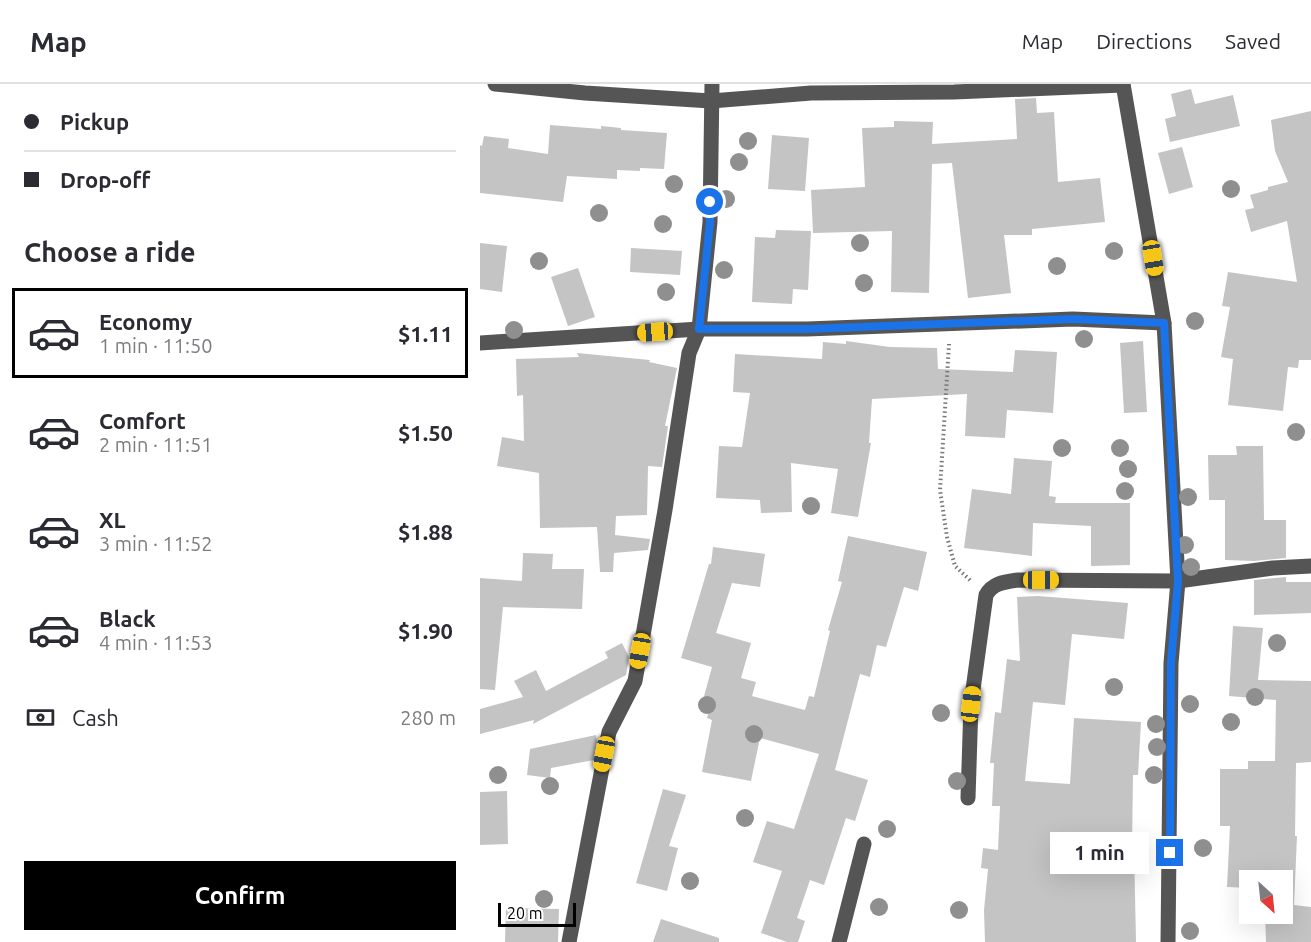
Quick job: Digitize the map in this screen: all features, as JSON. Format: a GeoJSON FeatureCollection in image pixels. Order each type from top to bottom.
{"type":"FeatureCollection","features":[{"type":"Feature","properties":{"kind":"street"},"geometry":{"type":"LineString","coordinates":[[495,84],[585,93],[711,100],[811,93],[954,92],[1123,85],[1164,323],[1178,581],[1171,663],[1168,942]]}},
{"type":"Feature","properties":{"kind":"street"},"geometry":{"type":"LineString","coordinates":[[569,942],[609,732],[635,681],[665,510],[689,353],[699,329],[710,222],[712,84]]}},
{"type":"Feature","properties":{"kind":"street"},"geometry":{"type":"LineString","coordinates":[[480,343],[699,329],[807,329],[1073,319],[1164,323]]}},
{"type":"Feature","properties":{"kind":"street"},"geometry":{"type":"LineString","coordinates":[[968,798],[971,704],[986,595],[990,588],[1002,582],[1018,580],[1178,581],[1273,568],[1311,566]]}},
{"type":"Feature","properties":{"kind":"street"},"geometry":{"type":"LineString","coordinates":[[839,942],[864,844]]}},
{"type":"Feature","properties":{"kind":"path"},"geometry":{"type":"LineString","coordinates":[[951,324],[940,490],[946,537],[955,566],[986,595]]}},
{"type":"Feature","properties":{"kind":"building"},"geometry":{"type":"Polygon","coordinates":[[[1191,89],[1195,104],[1233,95],[1240,126],[1170,142],[1165,119],[1176,116],[1171,94],[1191,89]]]}},
{"type":"Feature","properties":{"kind":"building"},"geometry":{"type":"Polygon","coordinates":[[[1036,98],[1037,113],[1054,112],[1058,182],[1100,178],[1105,222],[1032,229],[1032,235],[1004,235],[1011,293],[968,298],[952,163],[932,164],[929,293],[891,292],[892,231],[813,233],[811,190],[865,187],[862,128],[894,127],[894,121],[933,122],[932,144],[1017,139],[1015,99],[1036,98]]]}},
{"type":"Feature","properties":{"kind":"building"},"geometry":{"type":"Polygon","coordinates":[[[1311,111],[1311,360],[1299,360],[1298,368],[1288,367],[1283,411],[1228,405],[1233,359],[1221,357],[1230,307],[1222,306],[1228,272],[1297,282],[1287,221],[1251,232],[1245,210],[1254,208],[1250,195],[1288,182],[1275,151],[1271,120],[1311,111]]]}},
{"type":"Feature","properties":{"kind":"building"},"geometry":{"type":"Polygon","coordinates":[[[550,125],[601,129],[601,126],[621,128],[621,130],[667,133],[664,169],[617,170],[617,179],[567,176],[563,202],[480,193],[480,145],[482,146],[484,136],[509,139],[508,148],[548,154],[550,125]]]}},
{"type":"Feature","properties":{"kind":"building"},"geometry":{"type":"Polygon","coordinates":[[[772,135],[809,138],[805,191],[768,189],[772,135]]]}},
{"type":"Feature","properties":{"kind":"building"},"geometry":{"type":"Polygon","coordinates":[[[1182,147],[1193,187],[1169,194],[1158,153],[1182,147]]]}},
{"type":"Feature","properties":{"kind":"building"},"geometry":{"type":"Polygon","coordinates":[[[776,230],[811,231],[808,290],[793,289],[792,304],[752,302],[755,237],[775,238],[776,230]]]}},
{"type":"Feature","properties":{"kind":"building"},"geometry":{"type":"Polygon","coordinates":[[[480,243],[507,246],[502,292],[480,289],[480,243]]]}},
{"type":"Feature","properties":{"kind":"building"},"geometry":{"type":"Polygon","coordinates":[[[631,248],[682,251],[680,275],[630,272],[631,248]]]}},
{"type":"Feature","properties":{"kind":"building"},"geometry":{"type":"Polygon","coordinates":[[[578,268],[595,317],[568,326],[551,277],[578,268]]]}},
{"type":"Feature","properties":{"kind":"building"},"geometry":{"type":"Polygon","coordinates":[[[846,341],[890,347],[937,348],[938,369],[1013,372],[1015,350],[1057,352],[1053,413],[1007,410],[1005,438],[965,436],[967,394],[872,399],[869,443],[871,443],[858,517],[831,513],[838,469],[791,463],[792,512],[761,513],[760,500],[716,498],[719,446],[742,447],[750,393],[733,392],[735,354],[822,359],[823,342],[846,344],[846,341]]]}},
{"type":"Feature","properties":{"kind":"building"},"geometry":{"type":"Polygon","coordinates":[[[1143,341],[1147,412],[1124,413],[1120,343],[1143,341]]]}},
{"type":"Feature","properties":{"kind":"building"},"geometry":{"type":"Polygon","coordinates":[[[577,353],[650,360],[649,362],[677,368],[665,426],[668,426],[662,467],[648,466],[647,515],[616,516],[615,535],[650,539],[648,550],[614,553],[613,572],[600,572],[597,527],[540,528],[539,473],[497,466],[502,437],[524,441],[523,395],[517,396],[516,359],[579,357],[577,353]]]}},
{"type":"Feature","properties":{"kind":"building"},"geometry":{"type":"Polygon","coordinates":[[[1236,446],[1263,446],[1264,520],[1286,520],[1286,558],[1254,561],[1225,560],[1225,500],[1209,500],[1208,455],[1237,455],[1236,446]]]}},
{"type":"Feature","properties":{"kind":"building"},"geometry":{"type":"Polygon","coordinates":[[[1014,458],[1052,461],[1049,496],[1056,497],[1055,503],[1130,503],[1130,565],[1091,566],[1091,526],[1033,523],[1032,556],[964,548],[972,489],[1011,494],[1014,458]]]}},
{"type":"Feature","properties":{"kind":"building"},"geometry":{"type":"Polygon","coordinates":[[[848,536],[927,552],[918,591],[904,587],[886,647],[877,645],[870,677],[860,674],[835,770],[868,780],[855,821],[846,818],[824,885],[810,880],[797,918],[805,921],[798,942],[787,942],[761,933],[782,871],[753,862],[767,821],[794,829],[819,754],[760,738],[751,781],[702,772],[712,720],[707,718],[711,703],[703,700],[712,667],[681,658],[709,564],[711,564],[713,547],[765,554],[760,587],[732,583],[716,633],[751,643],[741,678],[756,682],[752,696],[805,710],[809,696],[814,697],[830,631],[828,630],[842,582],[838,581],[848,536]]]}},
{"type":"Feature","properties":{"kind":"building"},"geometry":{"type":"Polygon","coordinates":[[[523,553],[553,554],[552,569],[584,569],[582,609],[503,607],[495,690],[480,689],[480,578],[522,581],[523,553]]]}},
{"type":"Feature","properties":{"kind":"building"},"geometry":{"type":"Polygon","coordinates":[[[1286,577],[1286,582],[1311,582],[1311,613],[1254,615],[1254,580],[1286,577]]]}},
{"type":"Feature","properties":{"kind":"building"},"geometry":{"type":"Polygon","coordinates":[[[1038,596],[1128,603],[1124,639],[1072,634],[1065,705],[1033,702],[1025,781],[1070,784],[1074,718],[1141,722],[1138,775],[1133,775],[1132,848],[1134,848],[1136,942],[985,942],[984,910],[988,869],[981,868],[983,848],[998,850],[1000,806],[992,806],[994,763],[990,763],[995,712],[1001,713],[1007,659],[1020,661],[1017,597],[1038,596]]]}},
{"type":"Feature","properties":{"kind":"building"},"geometry":{"type":"Polygon","coordinates":[[[1233,626],[1263,628],[1258,680],[1311,681],[1311,762],[1296,763],[1295,836],[1297,836],[1294,905],[1311,907],[1311,942],[1266,942],[1265,924],[1293,924],[1293,870],[1239,870],[1239,888],[1227,887],[1230,826],[1220,826],[1220,769],[1248,769],[1248,761],[1275,761],[1276,700],[1229,696],[1233,626]]]}},
{"type":"Feature","properties":{"kind":"building"},"geometry":{"type":"Polygon","coordinates":[[[622,643],[629,657],[626,675],[533,724],[534,720],[480,734],[480,709],[523,697],[514,681],[536,670],[546,691],[608,658],[605,652],[622,643]]]}},
{"type":"Feature","properties":{"kind":"building"},"geometry":{"type":"Polygon","coordinates":[[[596,735],[594,760],[551,768],[550,778],[527,775],[530,749],[596,735]]]}},
{"type":"Feature","properties":{"kind":"building"},"geometry":{"type":"Polygon","coordinates":[[[663,789],[686,795],[669,846],[678,848],[667,891],[636,883],[663,789]]]}},
{"type":"Feature","properties":{"kind":"building"},"geometry":{"type":"Polygon","coordinates":[[[507,791],[508,844],[480,845],[480,792],[507,791]]]}},
{"type":"Feature","properties":{"kind":"building"},"geometry":{"type":"Polygon","coordinates":[[[506,908],[559,909],[558,942],[505,942],[506,908]]]}},
{"type":"Feature","properties":{"kind":"building"},"geometry":{"type":"Polygon","coordinates":[[[661,919],[719,938],[719,942],[653,942],[661,919]]]}},
{"type":"Feature","properties":{"kind":"route"},"geometry":{"type":"LineString","coordinates":[[710,202],[699,329],[807,329],[1073,319],[1164,323],[1178,581],[1171,663],[1170,853]]}}]}
